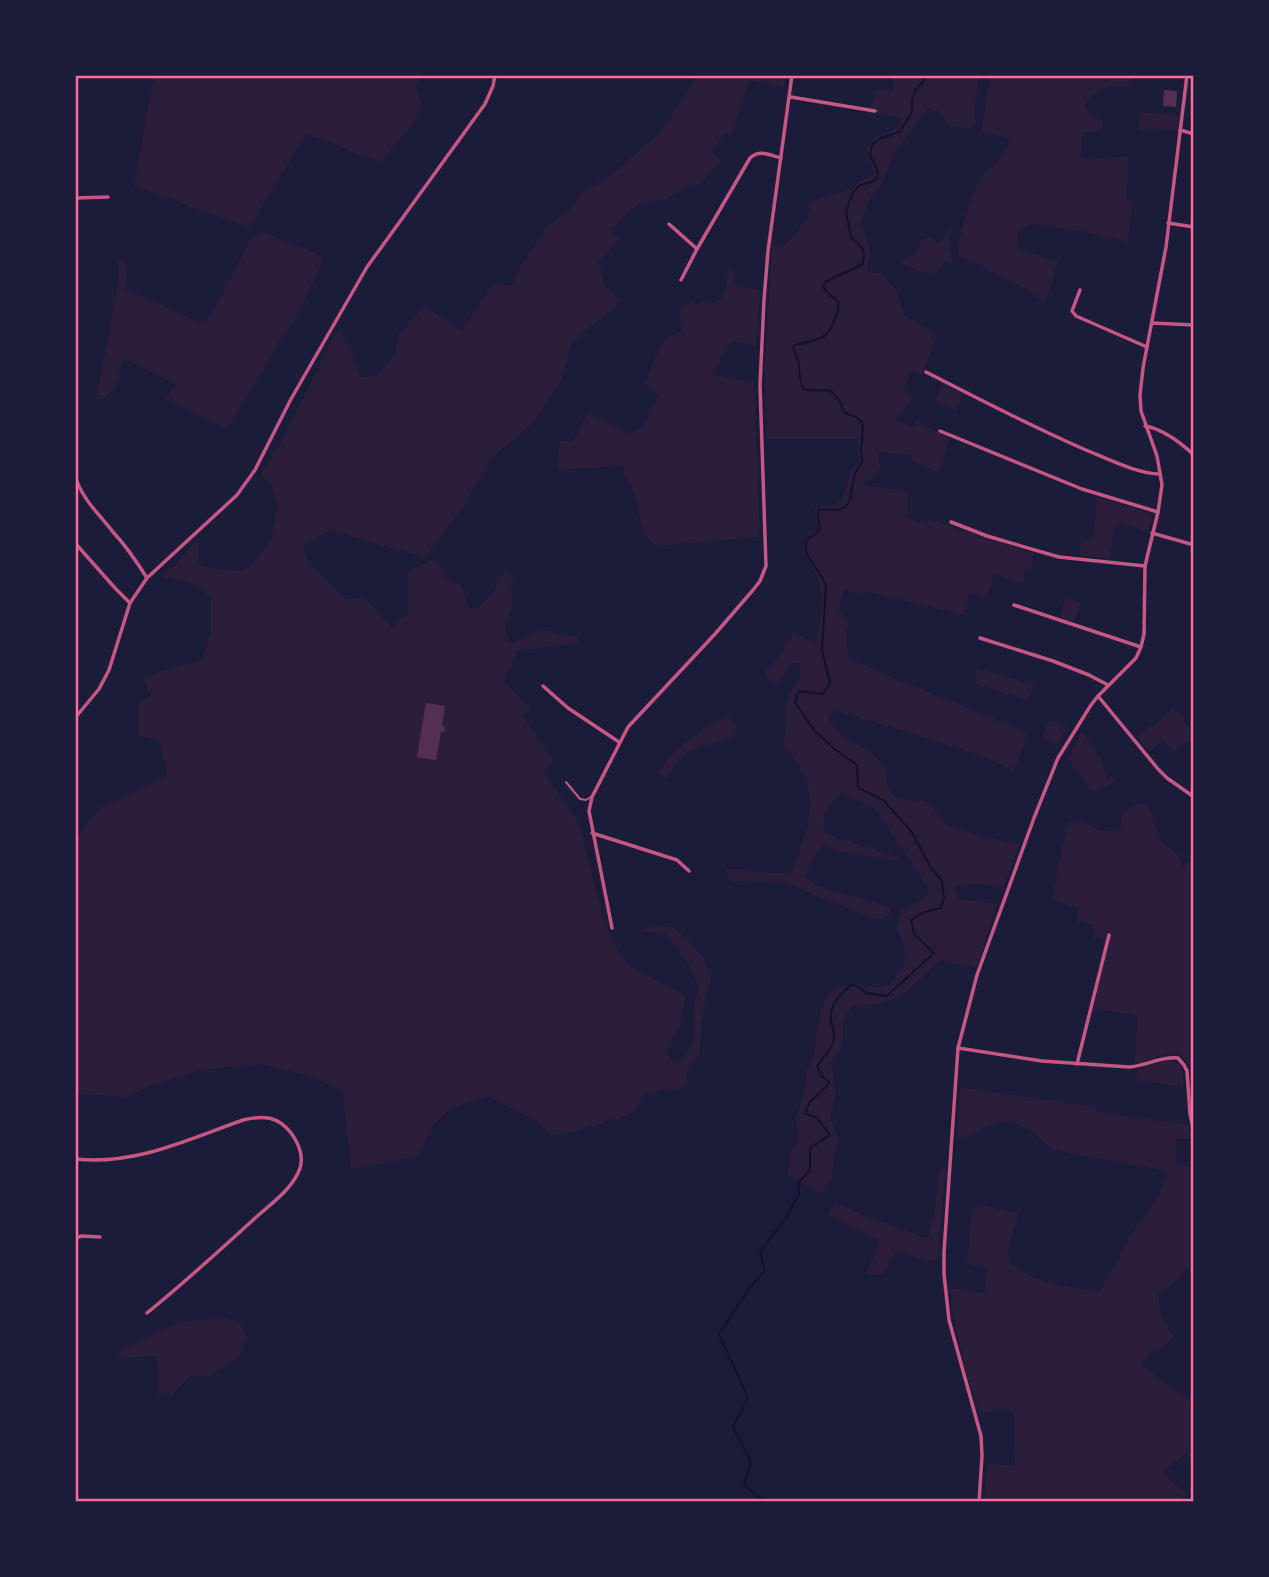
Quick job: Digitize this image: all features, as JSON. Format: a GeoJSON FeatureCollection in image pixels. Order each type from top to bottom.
{"type":"FeatureCollection","features":[{"type":"Feature","properties":{"kind":"street"},"geometry":{"type":"LineString","coordinates":[[75,718],[99,689],[109,670],[130,603],[147,578],[237,495],[249,478],[291,398],[367,267],[485,104],[495,75]]}},
{"type":"Feature","properties":{"kind":"street"},"geometry":{"type":"LineString","coordinates":[[612,928],[592,833],[589,811],[592,797],[628,727],[715,634],[760,581],[764,572],[766,559],[761,349],[768,251],[792,75]]}},
{"type":"Feature","properties":{"kind":"street"},"geometry":{"type":"LineString","coordinates":[[979,1502],[981,1436],[949,1320],[944,1275],[958,1048],[977,975],[1034,818],[1059,758],[1098,696],[1136,658],[1141,647],[1145,616],[1145,566],[1158,512],[1161,485],[1157,456],[1145,426],[1140,395],[1162,274],[1186,75]]}},
{"type":"Feature","properties":{"kind":"street"},"geometry":{"type":"LineString","coordinates":[[790,97],[875,111]]}},
{"type":"Feature","properties":{"kind":"street"},"geometry":{"type":"LineString","coordinates":[[1180,130],[1194,134]]}},
{"type":"Feature","properties":{"kind":"street"},"geometry":{"type":"LineString","coordinates":[[681,279],[750,158],[762,152],[781,158]]}},
{"type":"Feature","properties":{"kind":"street"},"geometry":{"type":"LineString","coordinates":[[75,198],[108,197]]}},
{"type":"Feature","properties":{"kind":"street"},"geometry":{"type":"LineString","coordinates":[[1168,223],[1194,227]]}},
{"type":"Feature","properties":{"kind":"street"},"geometry":{"type":"LineString","coordinates":[[669,224],[697,249]]}},
{"type":"Feature","properties":{"kind":"street"},"geometry":{"type":"LineString","coordinates":[[1080,290],[1072,312],[1076,316],[1147,348]]}},
{"type":"Feature","properties":{"kind":"street"},"geometry":{"type":"LineString","coordinates":[[1152,323],[1194,325]]}},
{"type":"Feature","properties":{"kind":"street"},"geometry":{"type":"LineString","coordinates":[[926,372],[1059,439],[1110,460],[1160,474]]}},
{"type":"Feature","properties":{"kind":"street"},"geometry":{"type":"LineString","coordinates":[[1145,426],[1177,442],[1194,455]]}},
{"type":"Feature","properties":{"kind":"street"},"geometry":{"type":"LineString","coordinates":[[940,431],[1082,489],[1158,512]]}},
{"type":"Feature","properties":{"kind":"street"},"geometry":{"type":"LineString","coordinates":[[75,476],[90,506],[123,544],[147,578]]}},
{"type":"Feature","properties":{"kind":"street"},"geometry":{"type":"LineString","coordinates":[[951,522],[987,536],[1059,557],[1145,566]]}},
{"type":"Feature","properties":{"kind":"street"},"geometry":{"type":"LineString","coordinates":[[1152,533],[1194,545]]}},
{"type":"Feature","properties":{"kind":"street"},"geometry":{"type":"LineString","coordinates":[[75,542],[130,603]]}},
{"type":"Feature","properties":{"kind":"street"},"geometry":{"type":"LineString","coordinates":[[1014,605],[1141,647]]}},
{"type":"Feature","properties":{"kind":"street"},"geometry":{"type":"LineString","coordinates":[[980,638],[1053,661],[1108,685]]}},
{"type":"Feature","properties":{"kind":"street"},"geometry":{"type":"LineString","coordinates":[[542,685],[568,708],[619,742]]}},
{"type":"Feature","properties":{"kind":"street"},"geometry":{"type":"LineString","coordinates":[[1098,696],[1158,769],[1194,797]]}},
{"type":"Feature","properties":{"kind":"street"},"geometry":{"type":"LineString","coordinates":[[592,833],[677,860],[689,871]]}},
{"type":"Feature","properties":{"kind":"street"},"geometry":{"type":"LineString","coordinates":[[1077,1064],[1109,935]]}},
{"type":"Feature","properties":{"kind":"street"},"geometry":{"type":"LineString","coordinates":[[958,1048],[1077,1064],[1129,1067],[1169,1057],[1178,1058],[1187,1071],[1194,1132]]}},
{"type":"Feature","properties":{"kind":"street"},"geometry":{"type":"LineString","coordinates":[[75,1159],[139,1156],[256,1117],[281,1122],[299,1144],[299,1171],[290,1186],[148,1313]]}},
{"type":"Feature","properties":{"kind":"street"},"geometry":{"type":"LineString","coordinates":[[75,1238],[100,1237]]}},
{"type":"Feature","properties":{"kind":"lane"},"geometry":{"type":"LineString","coordinates":[[566,782],[580,799],[592,797]]}},
{"type":"Feature","properties":{"kind":"shaded area"},"geometry":{"type":"Polygon","coordinates":[[[154,75],[419,75],[416,86],[422,105],[416,119],[381,162],[306,134],[249,228],[134,186],[154,75]]]}},
{"type":"Feature","properties":{"kind":"shaded area"},"geometry":{"type":"Polygon","coordinates":[[[696,75],[785,75],[784,88],[750,80],[731,137],[725,134],[711,152],[721,160],[700,184],[688,186],[664,200],[639,203],[611,230],[620,238],[599,262],[605,287],[622,301],[572,342],[562,379],[532,424],[490,460],[460,512],[425,558],[330,530],[303,546],[309,564],[344,599],[364,597],[392,627],[408,612],[408,575],[415,567],[434,560],[440,564],[445,577],[461,585],[468,607],[476,609],[493,594],[503,571],[508,570],[514,579],[511,590],[513,602],[505,630],[510,642],[525,638],[537,630],[578,637],[577,643],[516,651],[505,683],[532,709],[522,716],[554,760],[543,770],[579,823],[603,919],[618,951],[637,971],[678,990],[685,998],[683,1015],[666,1053],[676,1062],[689,1052],[698,987],[694,975],[675,944],[661,933],[644,932],[648,925],[673,927],[704,958],[711,977],[701,1024],[700,1054],[689,1069],[685,1087],[651,1094],[646,1091],[634,1113],[578,1131],[551,1135],[537,1122],[489,1097],[452,1107],[430,1129],[420,1156],[351,1169],[342,1091],[310,1076],[259,1064],[202,1070],[149,1087],[128,1097],[75,1094],[77,837],[100,808],[167,775],[160,741],[138,735],[138,701],[150,696],[144,676],[202,660],[211,632],[211,597],[194,584],[163,577],[199,538],[198,564],[237,571],[251,566],[271,540],[277,507],[272,486],[261,475],[282,440],[339,328],[353,355],[360,377],[378,375],[395,354],[398,335],[424,306],[462,330],[494,284],[511,285],[548,226],[567,212],[583,191],[610,176],[659,134],[696,75]]]}},
{"type":"Feature","properties":{"kind":"shaded area"},"geometry":{"type":"Polygon","coordinates":[[[894,75],[979,75],[975,123],[969,129],[949,125],[940,112],[928,108],[894,153],[881,186],[868,201],[861,222],[870,249],[867,272],[882,273],[896,290],[904,315],[938,335],[922,374],[911,371],[903,390],[914,396],[896,421],[914,426],[916,420],[949,438],[940,472],[912,462],[911,455],[878,452],[880,469],[862,485],[907,491],[907,518],[927,524],[929,519],[1034,553],[1031,571],[1025,570],[1023,583],[994,574],[987,599],[970,593],[964,615],[867,592],[844,590],[838,612],[849,620],[846,640],[849,659],[1028,733],[1014,770],[968,751],[838,711],[827,716],[842,736],[874,754],[885,768],[889,791],[897,799],[925,801],[933,807],[944,823],[981,836],[1020,844],[1004,887],[979,884],[954,888],[960,899],[997,904],[977,968],[940,960],[902,996],[884,1003],[851,1007],[843,1023],[843,1043],[832,1065],[836,1094],[830,1117],[838,1140],[831,1180],[821,1193],[787,1175],[791,1153],[798,1140],[796,1119],[807,1069],[814,1055],[821,1008],[830,991],[838,986],[880,987],[890,984],[908,956],[896,927],[901,911],[921,900],[929,890],[874,808],[839,794],[824,818],[826,834],[900,858],[900,862],[838,851],[823,844],[805,876],[818,886],[890,907],[891,915],[878,919],[864,915],[785,883],[731,881],[725,870],[775,873],[792,871],[808,827],[810,804],[807,778],[783,744],[787,724],[786,705],[789,692],[800,679],[800,663],[791,663],[777,686],[766,678],[765,672],[777,660],[793,632],[816,643],[820,592],[817,576],[805,554],[804,543],[808,536],[817,530],[814,510],[842,501],[851,471],[859,462],[859,439],[767,439],[765,371],[772,246],[785,245],[793,238],[807,219],[810,202],[852,189],[861,180],[871,177],[874,172],[867,147],[875,137],[894,130],[903,118],[875,113],[876,109],[871,108],[876,89],[894,91],[894,75]]]}},
{"type":"Feature","properties":{"kind":"shaded area"},"geometry":{"type":"Polygon","coordinates":[[[990,75],[1136,75],[1130,87],[1104,88],[1095,93],[1085,105],[1091,116],[1103,120],[1102,132],[1082,132],[1081,159],[1129,156],[1126,200],[1133,201],[1128,242],[1033,224],[1017,234],[1020,250],[1058,261],[1045,304],[1024,288],[958,255],[958,244],[970,200],[984,174],[999,161],[1012,138],[981,133],[990,75]]]}},
{"type":"Feature","properties":{"kind":"shaded area"},"geometry":{"type":"Polygon","coordinates":[[[1140,112],[1179,115],[1177,130],[1139,131],[1140,112]]]}},
{"type":"Feature","properties":{"kind":"shaded area"},"geometry":{"type":"Polygon","coordinates":[[[951,227],[949,246],[953,263],[944,262],[936,274],[919,271],[901,262],[915,254],[921,239],[930,238],[940,243],[951,227]]]}},
{"type":"Feature","properties":{"kind":"shaded area"},"geometry":{"type":"Polygon","coordinates":[[[266,233],[324,259],[296,318],[227,430],[166,399],[175,384],[123,358],[115,389],[102,399],[96,399],[117,289],[119,261],[124,257],[127,273],[125,289],[200,322],[207,321],[253,236],[266,233]]]}},
{"type":"Feature","properties":{"kind":"shaded area"},"geometry":{"type":"Polygon","coordinates":[[[729,264],[734,285],[760,290],[756,346],[738,342],[727,345],[713,375],[754,382],[760,537],[656,546],[643,533],[634,493],[621,466],[556,470],[560,441],[573,441],[588,412],[629,433],[641,429],[660,394],[647,388],[645,384],[659,348],[668,336],[681,330],[684,321],[678,314],[678,309],[692,300],[699,305],[703,301],[717,301],[724,292],[729,264]]]}},
{"type":"Feature","properties":{"kind":"shaded area"},"geometry":{"type":"Polygon","coordinates":[[[942,385],[963,394],[956,411],[935,402],[942,385]]]}},
{"type":"Feature","properties":{"kind":"shaded area"},"geometry":{"type":"Polygon","coordinates":[[[1097,497],[1153,514],[1148,531],[1116,522],[1110,559],[1080,556],[1081,539],[1092,541],[1097,497]]]}},
{"type":"Feature","properties":{"kind":"shaded area"},"geometry":{"type":"Polygon","coordinates":[[[1065,597],[1081,602],[1074,623],[1060,617],[1065,597]]]}},
{"type":"Feature","properties":{"kind":"shaded area"},"geometry":{"type":"Polygon","coordinates":[[[976,668],[1035,685],[1028,701],[976,684],[976,668]]]}},
{"type":"Feature","properties":{"kind":"shaded area"},"geometry":{"type":"Polygon","coordinates":[[[1173,708],[1179,712],[1194,737],[1172,751],[1163,740],[1149,752],[1138,737],[1149,725],[1153,727],[1173,708]]]}},
{"type":"Feature","properties":{"kind":"shaded area"},"geometry":{"type":"Polygon","coordinates":[[[726,717],[730,718],[736,727],[733,734],[723,742],[688,752],[666,779],[658,773],[685,742],[705,727],[726,717]]]}},
{"type":"Feature","properties":{"kind":"shaded area"},"geometry":{"type":"Polygon","coordinates":[[[1049,721],[1067,725],[1058,745],[1042,738],[1049,721]]]}},
{"type":"Feature","properties":{"kind":"shaded area"},"geometry":{"type":"Polygon","coordinates":[[[1083,731],[1101,759],[1106,778],[1113,775],[1117,782],[1092,791],[1068,759],[1083,731]]]}},
{"type":"Feature","properties":{"kind":"shaded area"},"geometry":{"type":"Polygon","coordinates":[[[1147,803],[1161,841],[1179,856],[1182,866],[1194,859],[1194,1084],[1191,1085],[1190,1066],[1180,1054],[1167,1054],[1134,1064],[1138,1017],[1093,1009],[1111,933],[1107,932],[1105,940],[1093,937],[1094,925],[1077,921],[1079,908],[1052,900],[1068,822],[1081,821],[1101,831],[1121,830],[1122,813],[1135,805],[1147,803]]]}},
{"type":"Feature","properties":{"kind":"shaded area"},"geometry":{"type":"Polygon","coordinates":[[[1169,1061],[1181,1065],[1184,1087],[1136,1080],[1138,1069],[1169,1061]]]}},
{"type":"Feature","properties":{"kind":"shaded area"},"geometry":{"type":"Polygon","coordinates":[[[960,1087],[1096,1107],[1096,1111],[1130,1117],[1187,1124],[1192,1139],[1176,1139],[1176,1165],[1194,1168],[1194,1260],[1178,1279],[1159,1294],[1162,1317],[1174,1336],[1160,1351],[1154,1349],[1140,1365],[1194,1403],[1194,1458],[1186,1454],[1162,1473],[1186,1493],[1180,1502],[983,1502],[988,1463],[1015,1466],[1014,1413],[1004,1409],[980,1414],[964,1365],[955,1323],[950,1288],[985,1293],[987,1267],[967,1264],[972,1213],[977,1204],[1018,1213],[1009,1251],[1012,1264],[1033,1277],[1048,1282],[1100,1292],[1132,1234],[1158,1196],[1166,1171],[1052,1150],[1029,1129],[1015,1123],[1004,1122],[987,1126],[970,1137],[957,1139],[960,1087]]]}},
{"type":"Feature","properties":{"kind":"shaded area"},"geometry":{"type":"Polygon","coordinates":[[[946,1168],[937,1260],[924,1260],[899,1251],[895,1252],[882,1275],[867,1275],[878,1241],[829,1216],[832,1207],[836,1204],[928,1237],[939,1172],[946,1168]]]}},
{"type":"Feature","properties":{"kind":"shaded area"},"geometry":{"type":"Polygon","coordinates":[[[218,1317],[242,1325],[246,1337],[237,1359],[209,1376],[190,1376],[173,1395],[157,1394],[158,1356],[119,1358],[120,1350],[165,1328],[183,1322],[218,1317]]]}},
{"type":"Feature","properties":{"kind":"building"},"geometry":{"type":"Polygon","coordinates":[[[1164,90],[1177,91],[1176,107],[1163,106],[1164,90]]]}},
{"type":"Feature","properties":{"kind":"building"},"geometry":{"type":"Polygon","coordinates":[[[426,703],[445,706],[442,726],[445,727],[444,732],[441,732],[436,760],[417,757],[426,703]]]}},
{"type":"Feature","properties":{"kind":"waterway"},"geometry":{"type":"LineString","coordinates":[[769,1502],[752,1492],[744,1483],[750,1460],[733,1427],[748,1398],[719,1334],[752,1285],[765,1271],[760,1251],[786,1218],[799,1194],[798,1183],[810,1170],[810,1148],[830,1135],[817,1118],[805,1113],[810,1102],[830,1083],[822,1076],[817,1066],[833,1041],[831,1015],[834,1004],[853,984],[867,993],[887,996],[934,953],[914,934],[911,920],[924,912],[941,908],[944,898],[942,881],[931,868],[911,831],[883,800],[858,788],[857,765],[813,729],[795,702],[799,691],[823,694],[830,683],[822,650],[826,586],[809,558],[806,540],[820,529],[819,510],[839,510],[850,500],[855,473],[862,462],[863,428],[862,422],[843,410],[831,391],[803,389],[799,363],[793,347],[824,336],[832,326],[839,304],[823,286],[825,282],[863,264],[864,252],[851,237],[846,212],[853,192],[860,185],[877,178],[878,172],[870,155],[872,144],[900,132],[912,112],[915,91],[928,75]]}}]}
